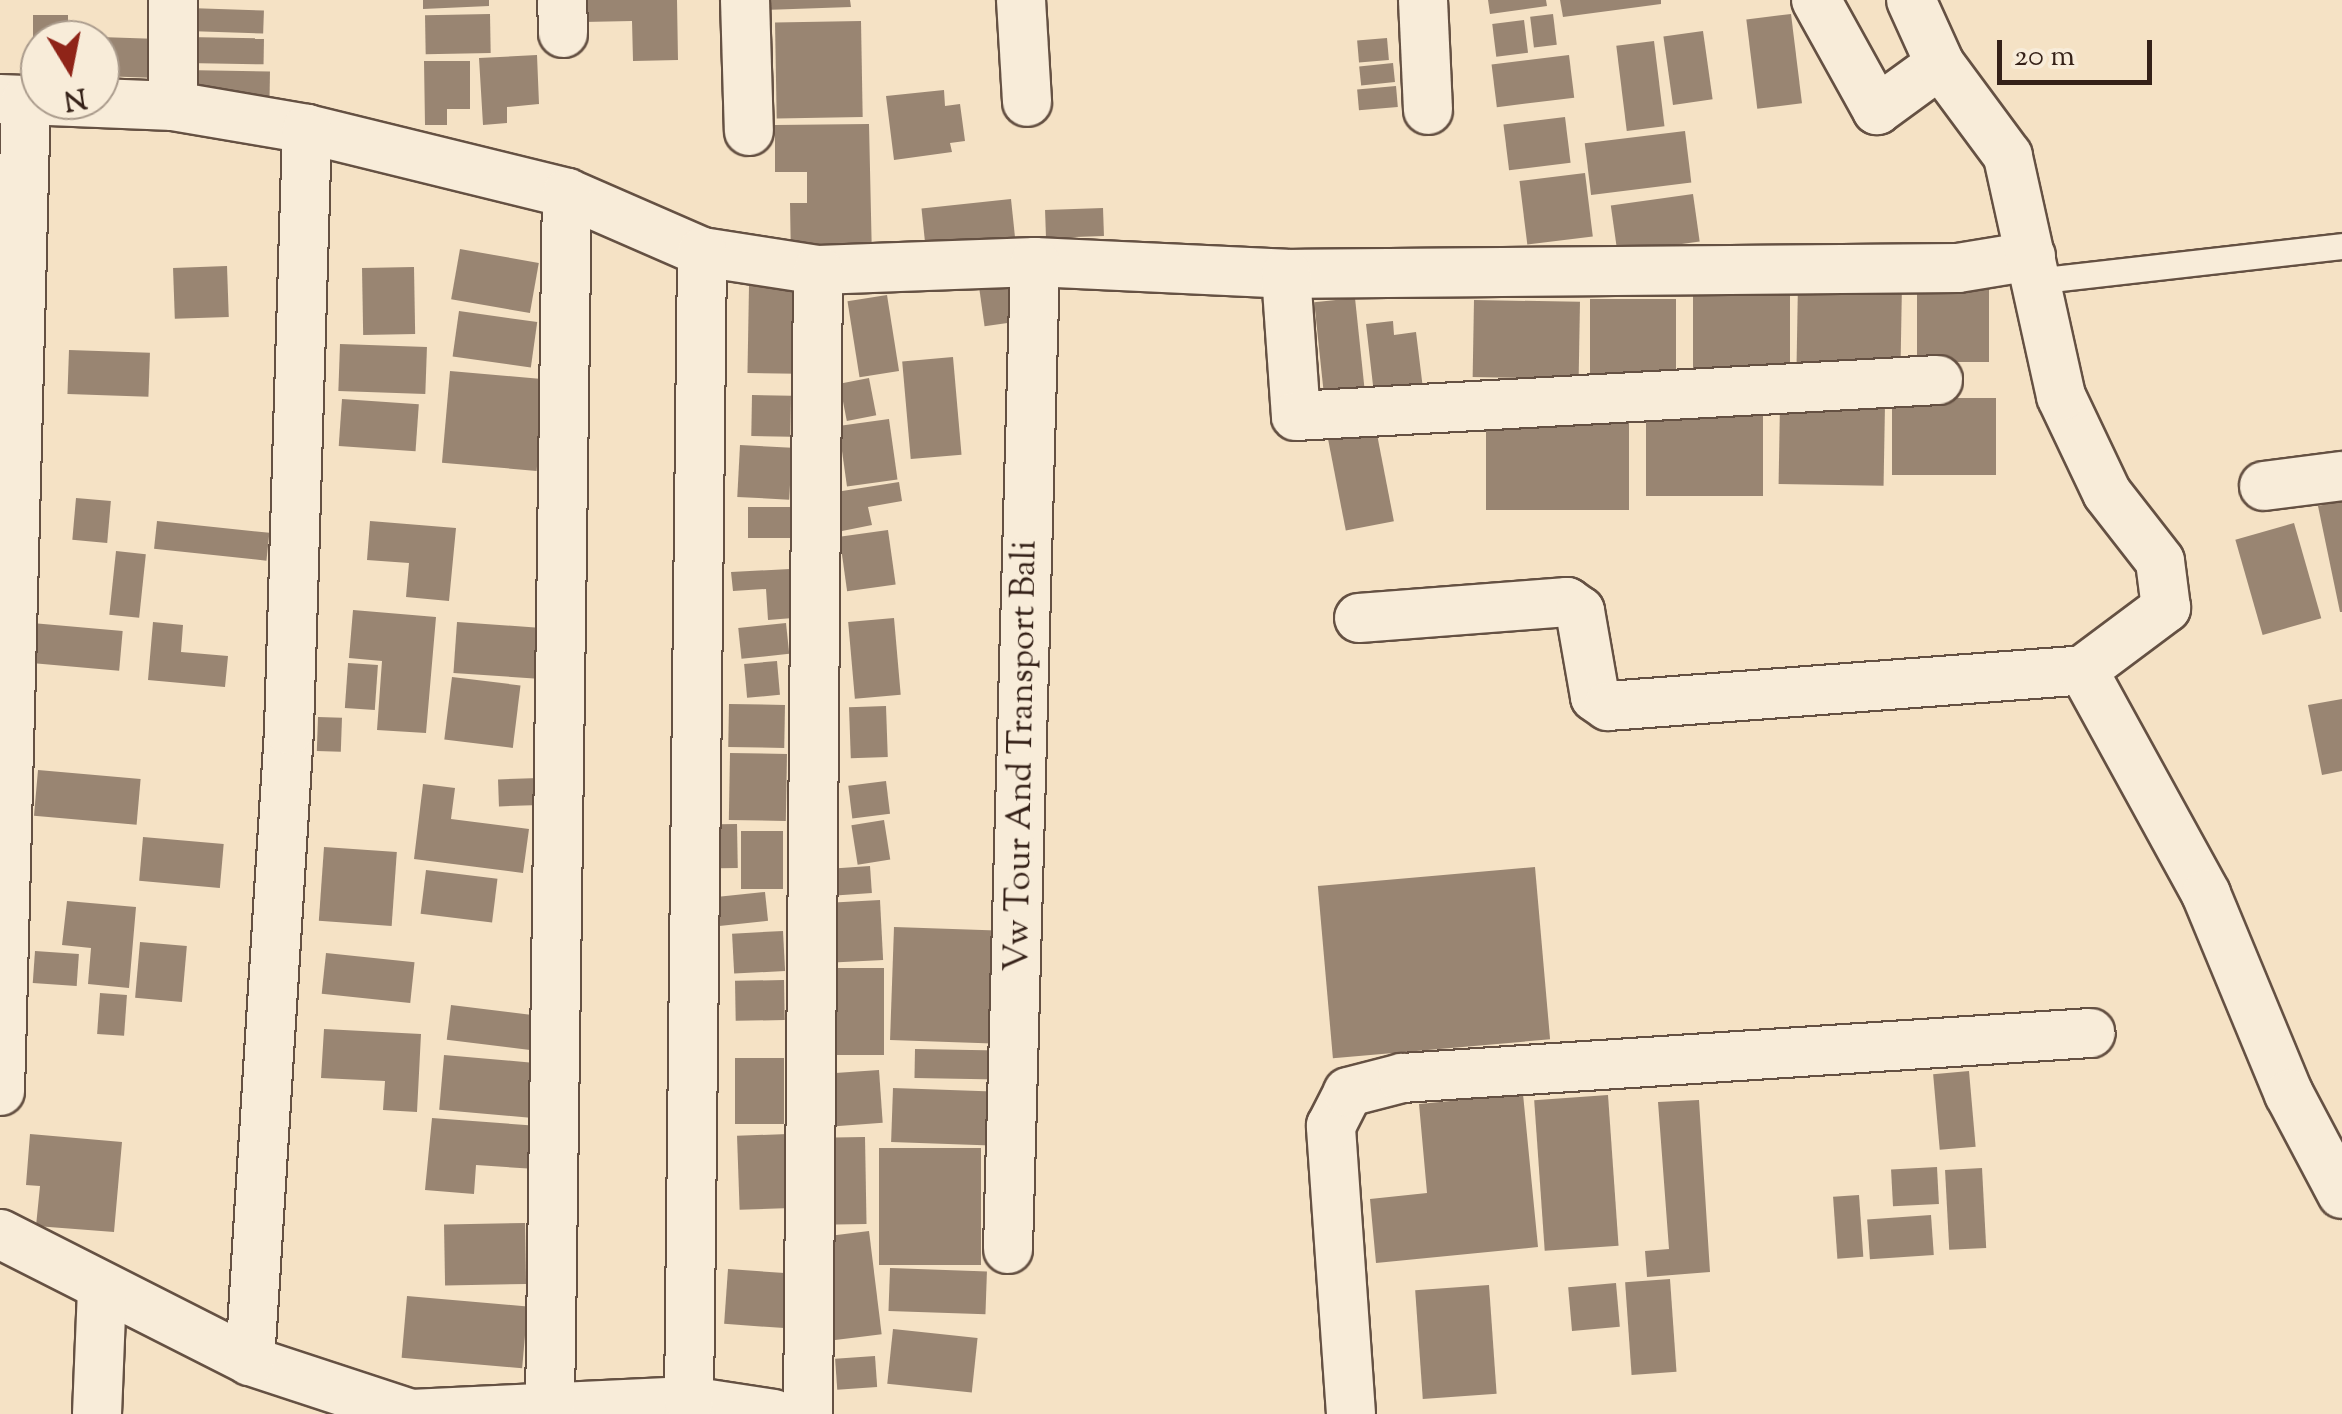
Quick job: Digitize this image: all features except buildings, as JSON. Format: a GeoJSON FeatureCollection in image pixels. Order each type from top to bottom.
{"type":"FeatureCollection","features":[{"type":"Feature","properties":{"kind":"street"},"geometry":{"type":"LineString","coordinates":[[173,0],[174,106]]}},
{"type":"Feature","properties":{"kind":"street"},"geometry":{"type":"LineString","coordinates":[[745,0],[749,131]]}},
{"type":"Feature","properties":{"kind":"street"},"geometry":{"type":"LineString","coordinates":[[1021,0],[1027,102]]}},
{"type":"Feature","properties":{"kind":"street"},"geometry":{"type":"LineString","coordinates":[[1424,0],[1428,110]]}},
{"type":"Feature","properties":{"kind":"street"},"geometry":{"type":"LineString","coordinates":[[1816,0],[1868,105],[1890,106],[1940,64]]}},
{"type":"Feature","properties":{"kind":"street"},"geometry":{"type":"LineString","coordinates":[[1359,618],[1567,602],[1580,611],[1600,705],[2083,670],[2145,629],[2168,593],[2160,561],[2107,493],[2061,396],[2008,156],[1940,64],[1911,0]]}},
{"type":"Feature","properties":{"kind":"street"},"geometry":{"type":"LineString","coordinates":[[0,1092],[13,100],[174,106],[307,129],[567,193],[702,252],[818,270],[1035,262],[1286,274],[2033,269]]}},
{"type":"Feature","properties":{"kind":"street"},"geometry":{"type":"LineString","coordinates":[[250,1361],[288,730],[307,129]]}},
{"type":"Feature","properties":{"kind":"street"},"geometry":{"type":"LineString","coordinates":[[550,1405],[567,193]]}},
{"type":"Feature","properties":{"kind":"street"},"geometry":{"type":"LineString","coordinates":[[690,1401],[702,252]]}},
{"type":"Feature","properties":{"kind":"street","name":"Vw Tour And Transport Bali"},"geometry":{"type":"LineString","coordinates":[[1008,1249],[1035,262]]}},
{"type":"Feature","properties":{"kind":"street"},"geometry":{"type":"LineString","coordinates":[[808,1414],[818,270]]}},
{"type":"Feature","properties":{"kind":"street"},"geometry":{"type":"LineString","coordinates":[[1286,274],[1296,416],[1938,380]]}},
{"type":"Feature","properties":{"kind":"street"},"geometry":{"type":"LineString","coordinates":[[2264,486],[2342,476]]}},
{"type":"Feature","properties":{"kind":"street"},"geometry":{"type":"LineString","coordinates":[[2083,670],[2206,894],[2289,1094],[2342,1194]]}},
{"type":"Feature","properties":{"kind":"street"},"geometry":{"type":"LineString","coordinates":[[1351,1414],[1331,1126],[1348,1092],[1402,1078],[2091,1033]]}},
{"type":"Feature","properties":{"kind":"street"},"geometry":{"type":"LineString","coordinates":[[0,1234],[102,1290],[250,1361],[411,1414],[550,1405],[613,1409],[690,1401],[774,1414]]}},
{"type":"Feature","properties":{"kind":"street"},"geometry":{"type":"LineString","coordinates":[[97,1414],[102,1290]]}},
{"type":"Feature","properties":{"kind":"lane"},"geometry":{"type":"LineString","coordinates":[[2033,269],[2342,246]]}}]}
